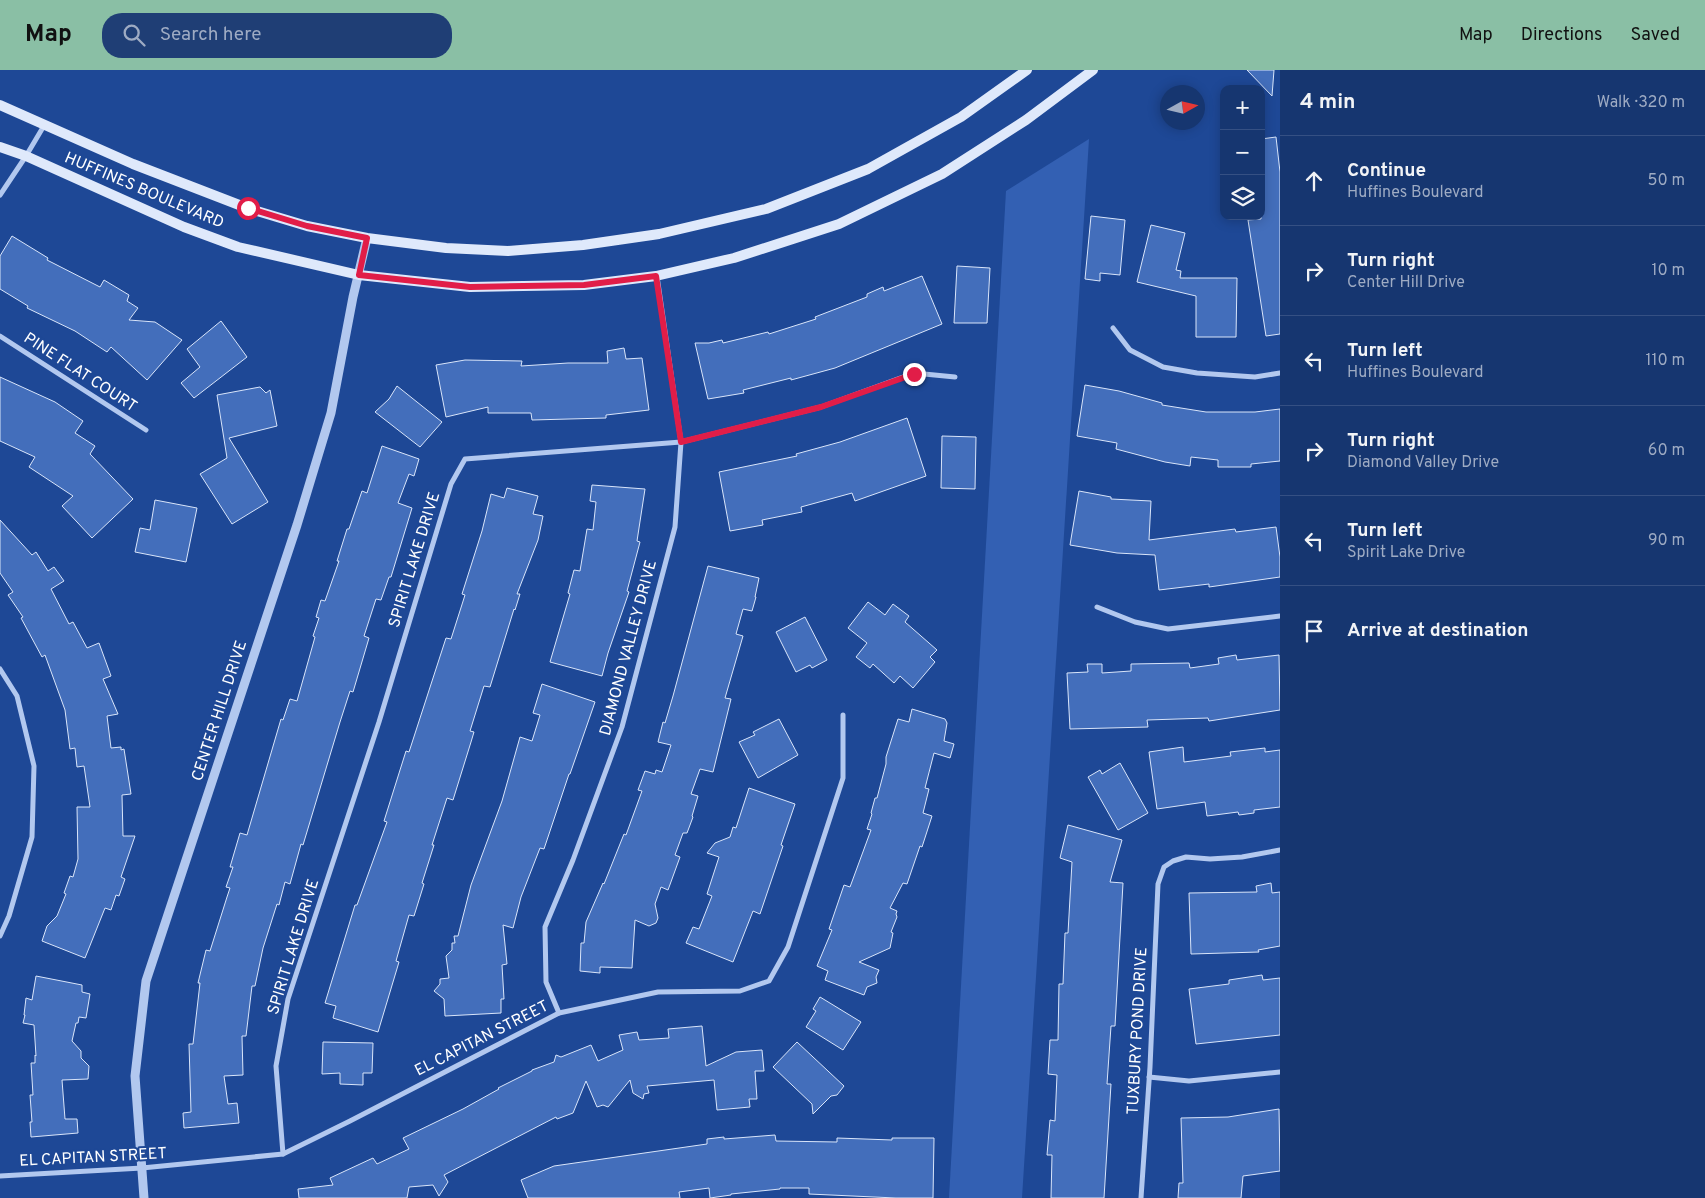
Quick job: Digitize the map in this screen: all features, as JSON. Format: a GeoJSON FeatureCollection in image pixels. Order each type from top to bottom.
{"type":"FeatureCollection","features":[{"type":"Feature","properties":{"kind":"main road","name":"HUFFINES BOULEVARD"},"geometry":{"type":"LineString","coordinates":[[0,105],[133,164],[248,208],[307,226],[367,238],[446,248],[508,251],[583,245],[659,234],[766,209],[868,169],[961,117],[1027,70]]}},
{"type":"Feature","properties":{"kind":"main road","name":"HUFFINES BOULEVARD"},"geometry":{"type":"LineString","coordinates":[[0,147],[26,156],[184,227],[238,246],[359,275],[470,287],[584,285],[656,276],[734,258],[839,224],[942,174],[1026,120],[1093,70]]}},
{"type":"Feature","properties":{"kind":"street"},"geometry":{"type":"LineString","coordinates":[[0,195],[45,124]]}},
{"type":"Feature","properties":{"kind":"street","name":"CENTER HILL DRIVE"},"geometry":{"type":"LineString","coordinates":[[144,1198],[136,1076],[146,981],[297,525],[331,413],[367,238]]}},
{"type":"Feature","properties":{"kind":"street","name":"DIAMOND VALLEY DRIVE"},"geometry":{"type":"LineString","coordinates":[[559,1013],[546,982],[545,927],[573,860],[622,728],[675,527],[681,442],[656,276]]}},
{"type":"Feature","properties":{"kind":"street"},"geometry":{"type":"LineString","coordinates":[[1113,328],[1130,350],[1163,367],[1197,373],[1255,377],[1280,373]]}},
{"type":"Feature","properties":{"kind":"street","name":"PINE FLAT COURT"},"geometry":{"type":"LineString","coordinates":[[0,336],[146,430]]}},
{"type":"Feature","properties":{"kind":"street","name":"SPIRIT LAKE DRIVE"},"geometry":{"type":"LineString","coordinates":[[283,1154],[276,1066],[288,999],[379,722],[451,484],[465,459],[681,442],[821,407],[914,374],[955,377]]}},
{"type":"Feature","properties":{"kind":"street"},"geometry":{"type":"LineString","coordinates":[[1096,607],[1135,622],[1168,629],[1280,616]]}},
{"type":"Feature","properties":{"kind":"street"},"geometry":{"type":"LineString","coordinates":[[0,669],[17,696],[34,766],[32,837],[9,916],[0,936]]}},
{"type":"Feature","properties":{"kind":"street","name":"EL CAPITAN STREET"},"geometry":{"type":"LineString","coordinates":[[0,1176],[142,1168],[283,1154],[559,1013],[658,992],[740,991],[769,981],[788,947],[843,778],[843,715]]}},
{"type":"Feature","properties":{"kind":"street","name":"TUXBURY POND DRIVE"},"geometry":{"type":"LineString","coordinates":[[1141,1198],[1158,884],[1164,867],[1173,861],[1186,857],[1210,859],[1280,850]]}},
{"type":"Feature","properties":{"kind":"street"},"geometry":{"type":"LineString","coordinates":[[1149,1077],[1189,1080],[1280,1072]]}},
{"type":"Feature","properties":{"kind":"shaded area"},"geometry":{"type":"Polygon","coordinates":[[[1089,139],[1022,1198],[949,1198],[1006,191],[1089,139]]]}},
{"type":"Feature","properties":{"kind":"building"},"geometry":{"type":"Polygon","coordinates":[[[1247,70],[1274,70],[1272,96],[1265,89],[1265,85],[1261,85],[1247,70]]]}},
{"type":"Feature","properties":{"kind":"building"},"geometry":{"type":"Polygon","coordinates":[[[1276,137],[1280,172],[1280,334],[1266,336],[1248,220],[1265,220],[1265,138],[1276,137]]]}},
{"type":"Feature","properties":{"kind":"building"},"geometry":{"type":"Polygon","coordinates":[[[1091,216],[1125,220],[1120,275],[1100,273],[1100,281],[1085,279],[1091,216]]]}},
{"type":"Feature","properties":{"kind":"building"},"geometry":{"type":"Polygon","coordinates":[[[1151,225],[1185,233],[1176,270],[1181,271],[1180,278],[1237,278],[1236,337],[1196,337],[1196,296],[1137,282],[1151,225]]]}},
{"type":"Feature","properties":{"kind":"building"},"geometry":{"type":"Polygon","coordinates":[[[12,236],[48,258],[47,260],[100,287],[104,280],[129,295],[127,301],[138,308],[129,320],[155,322],[182,340],[147,380],[111,347],[107,352],[75,331],[27,308],[28,306],[0,289],[0,256],[12,236]]]}},
{"type":"Feature","properties":{"kind":"building"},"geometry":{"type":"Polygon","coordinates":[[[957,266],[990,268],[987,323],[954,323],[957,266]]]}},
{"type":"Feature","properties":{"kind":"building"},"geometry":{"type":"Polygon","coordinates":[[[922,276],[942,324],[835,368],[743,390],[744,393],[708,399],[695,343],[709,343],[722,340],[723,343],[768,332],[769,334],[816,319],[815,317],[867,297],[867,294],[883,287],[884,291],[922,276]]]}},
{"type":"Feature","properties":{"kind":"building"},"geometry":{"type":"Polygon","coordinates":[[[221,321],[247,357],[194,398],[181,383],[200,367],[187,349],[221,321]]]}},
{"type":"Feature","properties":{"kind":"building"},"geometry":{"type":"Polygon","coordinates":[[[624,348],[626,359],[642,358],[649,410],[606,415],[606,418],[532,420],[531,413],[488,413],[488,407],[446,417],[436,365],[465,360],[522,361],[521,366],[608,363],[607,351],[624,348]]]}},
{"type":"Feature","properties":{"kind":"building"},"geometry":{"type":"Polygon","coordinates":[[[0,377],[55,402],[83,421],[75,433],[95,446],[90,454],[133,499],[92,538],[62,506],[73,496],[29,467],[35,457],[0,441],[0,377]]]}},
{"type":"Feature","properties":{"kind":"building"},"geometry":{"type":"Polygon","coordinates":[[[1085,385],[1119,391],[1162,403],[1162,405],[1206,412],[1255,412],[1280,409],[1280,461],[1251,464],[1251,467],[1218,467],[1218,460],[1191,457],[1190,466],[1165,462],[1116,449],[1117,443],[1077,436],[1085,385]]]}},
{"type":"Feature","properties":{"kind":"building"},"geometry":{"type":"Polygon","coordinates":[[[397,386],[442,422],[420,447],[375,412],[389,399],[397,386]]]}},
{"type":"Feature","properties":{"kind":"building"},"geometry":{"type":"Polygon","coordinates":[[[260,387],[266,393],[270,390],[277,426],[229,438],[268,502],[232,524],[200,474],[227,458],[217,395],[260,387]]]}},
{"type":"Feature","properties":{"kind":"building"},"geometry":{"type":"Polygon","coordinates":[[[907,418],[926,476],[855,501],[852,493],[801,507],[802,512],[762,520],[763,525],[730,531],[719,472],[797,456],[796,454],[840,442],[907,418]]]}},
{"type":"Feature","properties":{"kind":"building"},"geometry":{"type":"Polygon","coordinates":[[[942,436],[976,437],[975,489],[941,488],[942,436]]]}},
{"type":"Feature","properties":{"kind":"building"},"geometry":{"type":"Polygon","coordinates":[[[382,446],[419,459],[414,476],[409,474],[398,503],[412,508],[391,577],[389,577],[381,600],[376,599],[364,636],[369,638],[353,692],[350,691],[290,884],[285,882],[279,905],[277,904],[263,948],[255,986],[252,986],[246,1036],[242,1036],[243,1075],[224,1076],[228,1104],[237,1103],[239,1123],[184,1128],[183,1113],[191,1112],[189,1044],[193,1044],[200,983],[198,983],[206,950],[210,951],[230,888],[226,887],[233,867],[230,867],[240,833],[247,835],[281,719],[283,720],[290,699],[297,701],[315,637],[313,636],[319,618],[316,617],[321,600],[325,601],[339,561],[337,561],[347,529],[349,529],[362,491],[367,493],[382,446]]]}},
{"type":"Feature","properties":{"kind":"building"},"geometry":{"type":"Polygon","coordinates":[[[592,485],[645,489],[637,541],[640,542],[627,591],[629,592],[602,676],[550,662],[570,594],[568,593],[574,570],[580,571],[587,529],[593,530],[596,502],[590,501],[592,485]]]}},
{"type":"Feature","properties":{"kind":"building"},"geometry":{"type":"Polygon","coordinates":[[[507,488],[538,496],[533,514],[543,516],[538,540],[517,594],[520,594],[490,687],[484,686],[470,731],[474,732],[453,800],[447,798],[432,845],[434,845],[414,916],[409,915],[396,961],[399,962],[378,1032],[333,1018],[336,1006],[325,1003],[355,905],[357,905],[387,822],[384,821],[406,751],[409,752],[446,638],[451,639],[465,595],[462,594],[482,531],[491,494],[504,498],[507,488]]]}},
{"type":"Feature","properties":{"kind":"building"},"geometry":{"type":"Polygon","coordinates":[[[1079,491],[1111,497],[1111,499],[1151,501],[1149,540],[1235,529],[1236,532],[1276,527],[1280,557],[1280,577],[1209,587],[1209,584],[1159,590],[1155,555],[1117,553],[1070,545],[1079,491]]]}},
{"type":"Feature","properties":{"kind":"building"},"geometry":{"type":"Polygon","coordinates":[[[155,500],[197,508],[186,562],[135,552],[140,528],[150,530],[155,500]]]}},
{"type":"Feature","properties":{"kind":"building"},"geometry":{"type":"Polygon","coordinates":[[[0,520],[32,555],[36,552],[48,571],[54,567],[64,581],[51,589],[69,624],[73,622],[87,648],[99,643],[111,676],[103,679],[118,714],[107,716],[111,748],[121,747],[121,750],[124,749],[131,794],[122,795],[123,836],[135,836],[121,877],[125,879],[119,896],[116,895],[111,910],[105,908],[85,958],[42,941],[47,926],[57,916],[66,894],[64,893],[70,876],[73,877],[78,859],[77,807],[90,807],[84,766],[77,767],[75,748],[70,749],[65,710],[45,655],[42,657],[21,618],[23,617],[8,595],[13,592],[0,573],[0,520]]]}},
{"type":"Feature","properties":{"kind":"building"},"geometry":{"type":"Polygon","coordinates":[[[708,566],[759,578],[752,611],[743,609],[736,634],[743,636],[725,698],[731,699],[713,772],[700,769],[691,794],[698,796],[693,817],[687,833],[683,833],[675,855],[680,857],[668,890],[661,887],[655,904],[658,918],[656,923],[649,926],[635,920],[632,968],[600,967],[600,973],[580,971],[581,943],[584,943],[586,922],[624,834],[626,835],[642,791],[638,790],[645,771],[655,774],[656,770],[662,772],[671,745],[658,742],[673,696],[708,566]]]}},
{"type":"Feature","properties":{"kind":"building"},"geometry":{"type":"Polygon","coordinates":[[[868,602],[885,615],[893,604],[909,616],[905,622],[937,650],[930,657],[935,662],[913,688],[900,676],[894,683],[873,664],[870,668],[856,657],[867,643],[848,628],[868,602]]]}},
{"type":"Feature","properties":{"kind":"building"},"geometry":{"type":"Polygon","coordinates":[[[805,617],[827,660],[812,668],[810,665],[796,672],[776,632],[805,617]]]}},
{"type":"Feature","properties":{"kind":"building"},"geometry":{"type":"Polygon","coordinates":[[[1236,655],[1237,660],[1279,655],[1280,710],[1209,721],[1208,718],[1147,720],[1148,727],[1070,729],[1067,673],[1088,672],[1087,664],[1102,664],[1102,673],[1131,671],[1131,664],[1189,663],[1190,668],[1219,664],[1218,658],[1236,655]]]}},
{"type":"Feature","properties":{"kind":"building"},"geometry":{"type":"Polygon","coordinates":[[[542,684],[595,702],[544,849],[540,848],[521,897],[513,928],[503,925],[507,964],[502,965],[504,999],[501,999],[501,1013],[445,1016],[444,999],[434,991],[440,984],[440,979],[449,978],[446,956],[452,950],[452,943],[455,943],[454,936],[458,936],[471,885],[502,801],[520,737],[532,741],[540,715],[533,713],[542,684]]]}},
{"type":"Feature","properties":{"kind":"building"},"geometry":{"type":"Polygon","coordinates":[[[912,709],[945,719],[947,723],[944,741],[954,744],[950,758],[934,753],[925,788],[929,789],[923,813],[932,816],[907,884],[903,883],[890,908],[897,911],[897,917],[891,932],[893,933],[890,948],[859,962],[879,970],[876,977],[877,983],[867,987],[864,995],[825,980],[828,971],[817,966],[832,930],[829,929],[844,885],[850,887],[871,830],[867,829],[898,719],[909,722],[912,709]]]}},
{"type":"Feature","properties":{"kind":"building"},"geometry":{"type":"Polygon","coordinates":[[[779,719],[798,755],[758,778],[739,742],[755,735],[753,732],[779,719]]]}},
{"type":"Feature","properties":{"kind":"building"},"geometry":{"type":"Polygon","coordinates":[[[1183,747],[1184,762],[1231,756],[1230,752],[1265,748],[1265,752],[1280,750],[1280,807],[1254,810],[1254,813],[1239,815],[1238,812],[1207,816],[1205,802],[1157,809],[1149,752],[1183,747]]]}},
{"type":"Feature","properties":{"kind":"building"},"geometry":{"type":"Polygon","coordinates":[[[1120,763],[1148,813],[1118,830],[1088,777],[1100,770],[1102,774],[1120,763]]]}},
{"type":"Feature","properties":{"kind":"building"},"geometry":{"type":"Polygon","coordinates":[[[749,788],[795,804],[760,914],[753,911],[733,962],[686,943],[693,927],[699,929],[712,896],[707,894],[719,857],[707,853],[715,843],[730,837],[733,827],[736,828],[749,788]]]}},
{"type":"Feature","properties":{"kind":"building"},"geometry":{"type":"Polygon","coordinates":[[[1068,825],[1122,840],[1110,882],[1123,883],[1115,1026],[1111,1026],[1107,1084],[1111,1084],[1104,1198],[1051,1198],[1052,1155],[1047,1155],[1050,1120],[1055,1121],[1057,1075],[1048,1074],[1050,1040],[1058,1040],[1059,984],[1063,984],[1065,933],[1068,933],[1072,862],[1060,858],[1068,825]]]}},
{"type":"Feature","properties":{"kind":"building"},"geometry":{"type":"Polygon","coordinates":[[[1271,883],[1272,893],[1280,892],[1280,946],[1258,950],[1259,952],[1191,954],[1189,893],[1257,892],[1256,886],[1271,883]]]}},
{"type":"Feature","properties":{"kind":"building"},"geometry":{"type":"Polygon","coordinates":[[[1262,975],[1263,980],[1280,978],[1280,1035],[1196,1044],[1189,989],[1229,984],[1229,980],[1262,975]]]}},
{"type":"Feature","properties":{"kind":"building"},"geometry":{"type":"Polygon","coordinates":[[[36,976],[82,985],[82,992],[90,994],[86,1018],[79,1017],[72,1041],[81,1051],[81,1058],[89,1066],[88,1079],[62,1080],[65,1119],[77,1119],[78,1133],[31,1137],[30,1095],[33,1095],[31,1063],[35,1063],[36,1056],[34,1025],[23,1023],[26,998],[32,1000],[36,976]]]}},
{"type":"Feature","properties":{"kind":"building"},"geometry":{"type":"Polygon","coordinates":[[[820,997],[861,1022],[843,1050],[806,1027],[816,1011],[813,1009],[820,997]]]}},
{"type":"Feature","properties":{"kind":"building"},"geometry":{"type":"Polygon","coordinates":[[[702,1026],[706,1066],[736,1052],[762,1050],[764,1071],[755,1071],[757,1099],[749,1099],[750,1107],[717,1110],[714,1080],[647,1086],[649,1093],[644,1094],[643,1099],[633,1093],[630,1080],[608,1107],[603,1105],[597,1107],[586,1081],[573,1113],[557,1119],[556,1117],[444,1175],[448,1182],[439,1196],[433,1185],[409,1187],[407,1198],[299,1198],[298,1189],[333,1185],[330,1178],[373,1158],[377,1164],[409,1149],[403,1138],[463,1109],[532,1070],[554,1062],[556,1055],[561,1057],[591,1045],[598,1061],[623,1050],[619,1035],[637,1032],[639,1040],[669,1038],[668,1029],[702,1026]]]}},
{"type":"Feature","properties":{"kind":"building"},"geometry":{"type":"Polygon","coordinates":[[[323,1042],[373,1043],[372,1073],[363,1073],[363,1085],[340,1084],[340,1073],[322,1074],[323,1042]]]}},
{"type":"Feature","properties":{"kind":"building"},"geometry":{"type":"Polygon","coordinates":[[[797,1042],[844,1086],[837,1095],[831,1096],[813,1114],[812,1104],[773,1067],[797,1042]]]}},
{"type":"Feature","properties":{"kind":"building"},"geometry":{"type":"Polygon","coordinates":[[[1279,1109],[1280,1171],[1243,1176],[1241,1198],[1178,1198],[1179,1183],[1183,1183],[1181,1118],[1228,1117],[1279,1109]]]}},
{"type":"Feature","properties":{"kind":"building"},"geometry":{"type":"Polygon","coordinates":[[[775,1135],[776,1141],[837,1142],[837,1138],[892,1140],[892,1138],[934,1138],[933,1198],[809,1194],[809,1188],[780,1188],[710,1198],[709,1188],[679,1192],[680,1198],[528,1198],[521,1180],[554,1166],[707,1144],[707,1139],[775,1135]]]}},
{"type":"Feature","properties":{"kind":"route"},"geometry":{"type":"LineString","coordinates":[[248,208],[307,226],[367,238],[359,275],[470,287],[584,285],[656,276],[681,442],[821,407],[914,374]]}}]}
